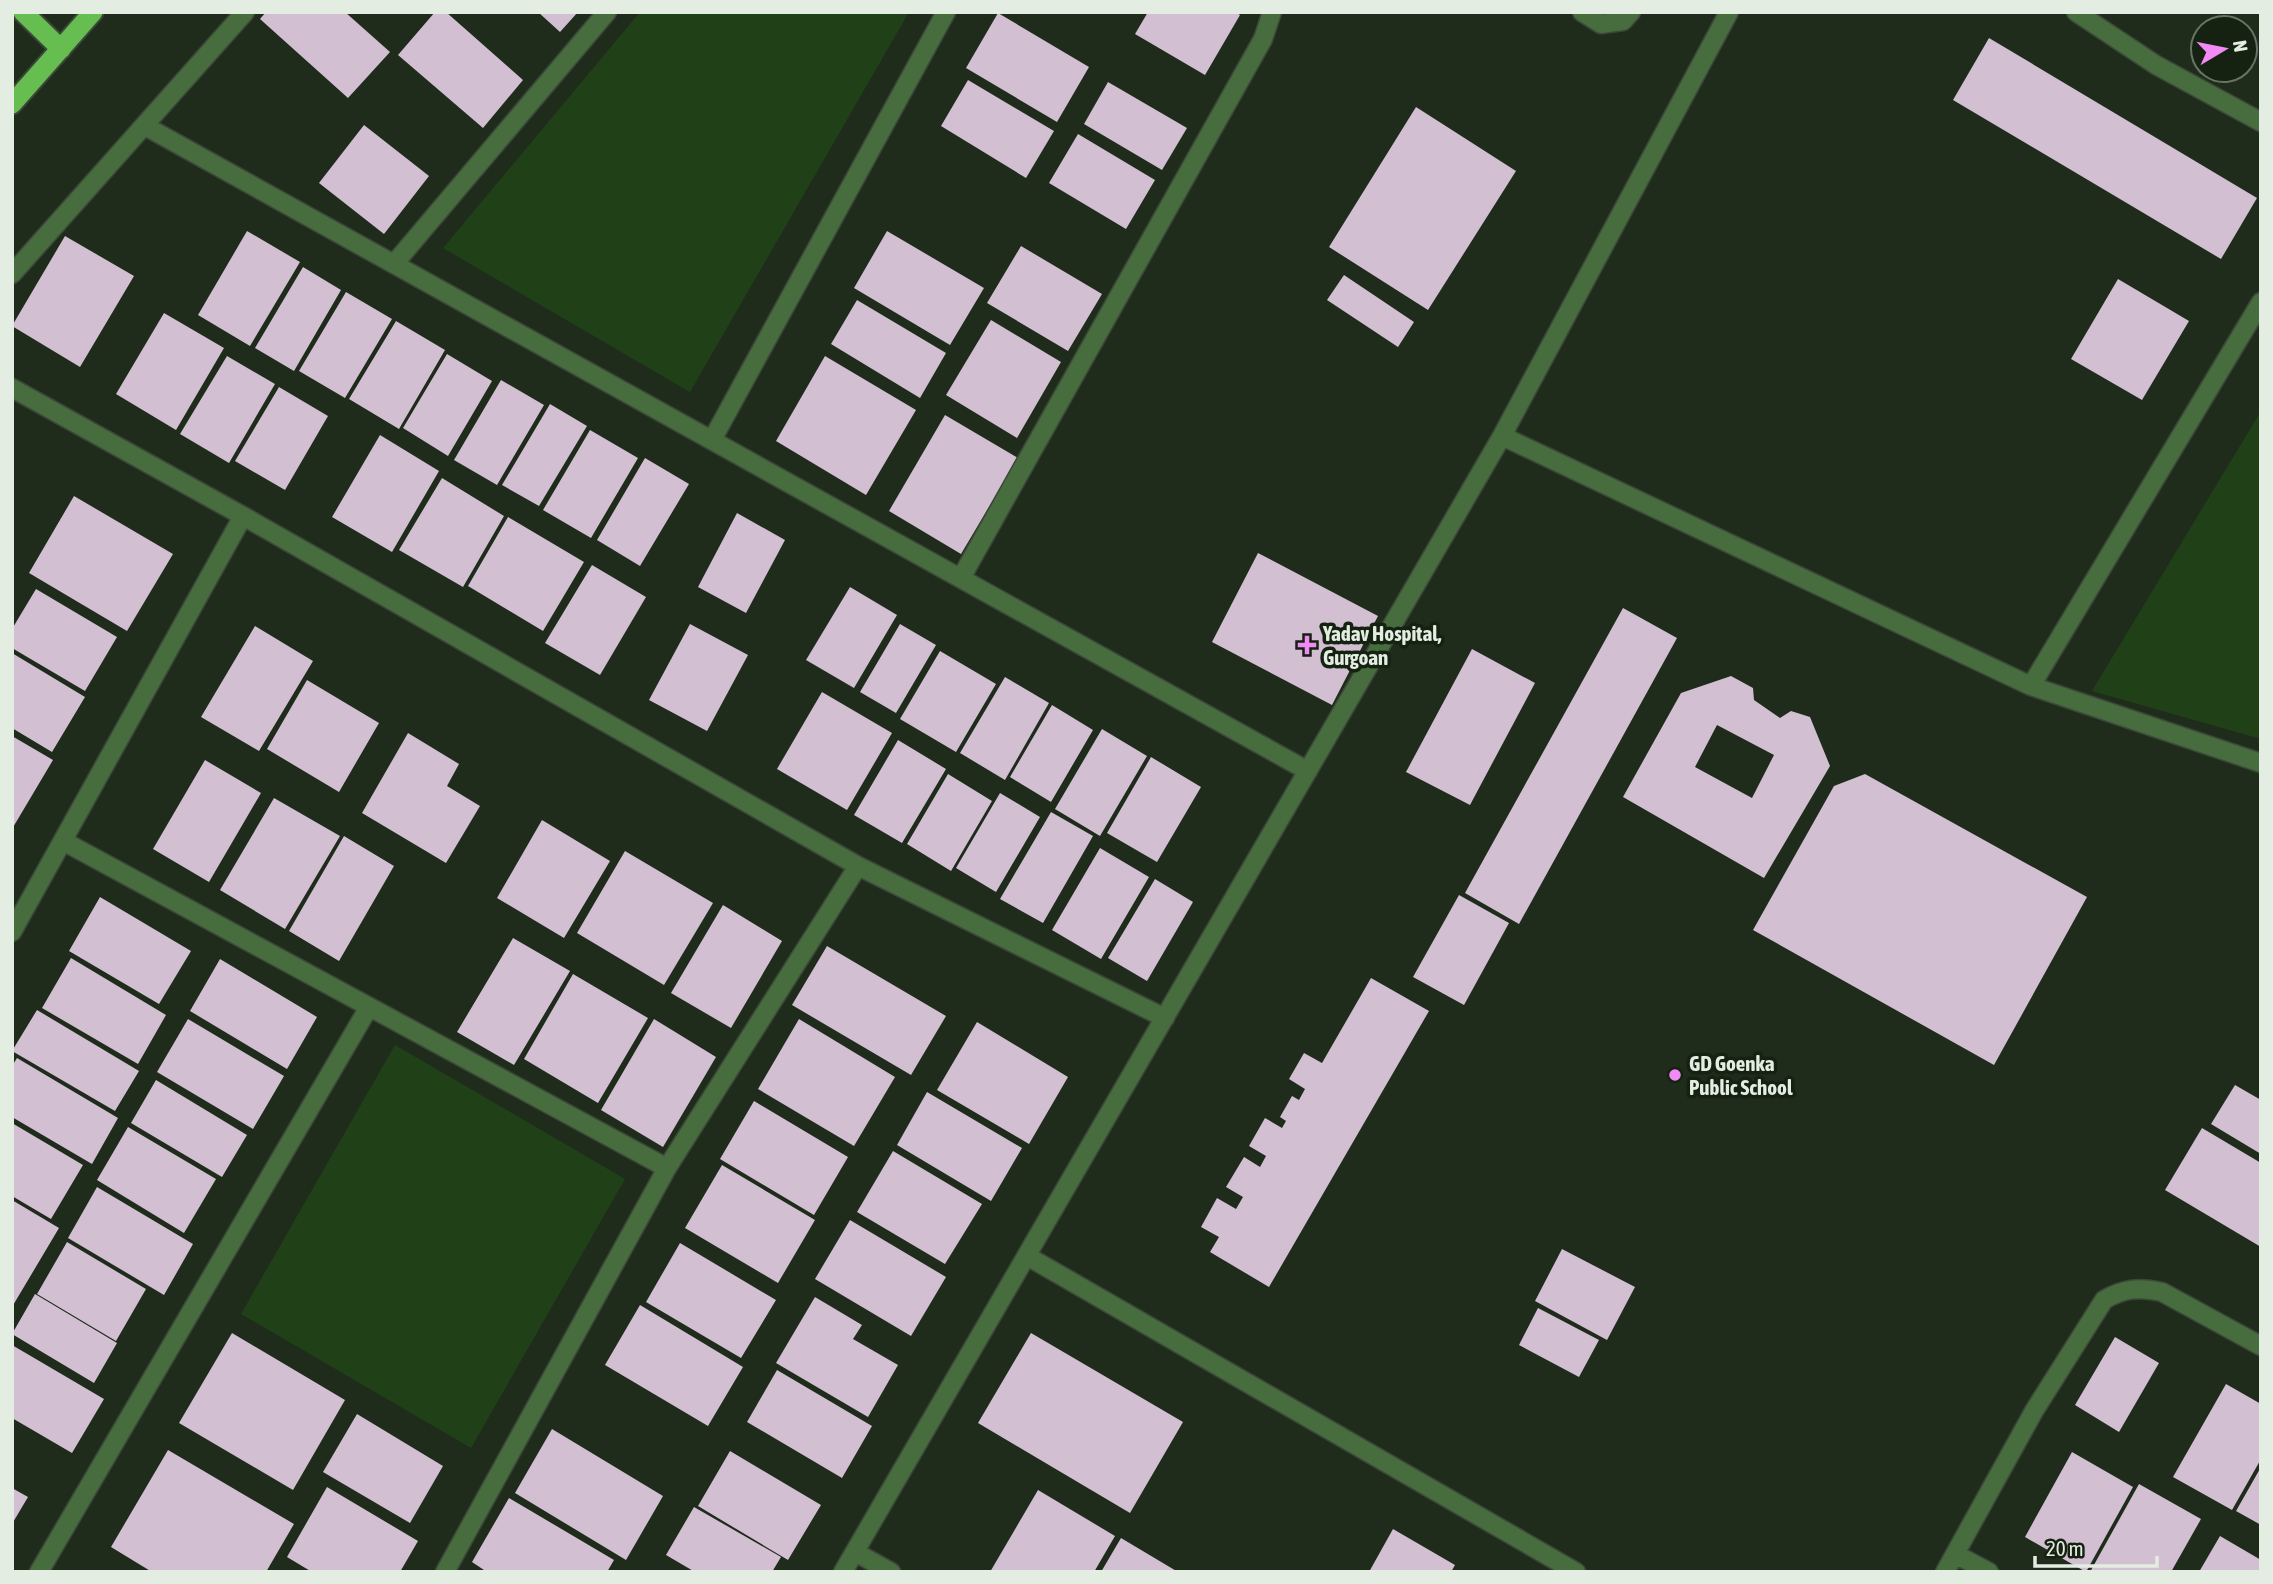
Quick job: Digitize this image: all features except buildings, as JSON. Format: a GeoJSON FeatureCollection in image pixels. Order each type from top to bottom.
{"type":"FeatureCollection","features":[{"type":"Feature","properties":{"kind":"highway"},"geometry":{"type":"LineString","coordinates":[[23,12],[61,48]]}},
{"type":"Feature","properties":{"kind":"highway"},"geometry":{"type":"LineString","coordinates":[[12,104],[93,12]]}},
{"type":"Feature","properties":{"kind":"street"},"geometry":{"type":"LineString","coordinates":[[12,274],[245,12]]}},
{"type":"Feature","properties":{"kind":"street"},"geometry":{"type":"LineString","coordinates":[[394,264],[607,12]]}},
{"type":"Feature","properties":{"kind":"street"},"geometry":{"type":"LineString","coordinates":[[712,440],[946,12]]}},
{"type":"Feature","properties":{"kind":"street"},"geometry":{"type":"LineString","coordinates":[[961,578],[1263,39],[1272,12]]}},
{"type":"Feature","properties":{"kind":"street"},"geometry":{"type":"LineString","coordinates":[[1582,12],[1601,24],[1623,21],[1631,12]]}},
{"type":"Feature","properties":{"kind":"street"},"geometry":{"type":"LineString","coordinates":[[843,1572],[1502,436],[1729,12]]}},
{"type":"Feature","properties":{"kind":"street"},"geometry":{"type":"LineString","coordinates":[[2077,12],[2156,65],[2261,122]]}},
{"type":"Feature","properties":{"kind":"street"},"geometry":{"type":"LineString","coordinates":[[145,126],[1308,771]]}},
{"type":"Feature","properties":{"kind":"street"},"geometry":{"type":"LineString","coordinates":[[2031,686],[2261,302]]}},
{"type":"Feature","properties":{"kind":"street"},"geometry":{"type":"LineString","coordinates":[[12,388],[243,516],[858,866],[1165,1018]]}},
{"type":"Feature","properties":{"kind":"street"},"geometry":{"type":"LineString","coordinates":[[1502,436],[2031,686],[2261,763]]}},
{"type":"Feature","properties":{"kind":"street"},"geometry":{"type":"LineString","coordinates":[[12,932],[243,516]]}},
{"type":"Feature","properties":{"kind":"street"},"geometry":{"type":"LineString","coordinates":[[63,841],[667,1168]]}},
{"type":"Feature","properties":{"kind":"street"},"geometry":{"type":"LineString","coordinates":[[445,1572],[667,1168],[858,866]]}},
{"type":"Feature","properties":{"kind":"street"},"geometry":{"type":"LineString","coordinates":[[39,1572],[369,1007]]}},
{"type":"Feature","properties":{"kind":"street"},"geometry":{"type":"LineString","coordinates":[[1027,1256],[1576,1572]]}},
{"type":"Feature","properties":{"kind":"street"},"geometry":{"type":"LineString","coordinates":[[1945,1572],[2034,1411],[2104,1300],[2131,1288],[2162,1292],[2261,1346]]}},
{"type":"Feature","properties":{"kind":"street"},"geometry":{"type":"LineString","coordinates":[[855,1552],[891,1572]]}},
{"type":"Feature","properties":{"kind":"street"},"geometry":{"type":"LineString","coordinates":[[1955,1554],[1989,1572]]}},
{"type":"Feature","properties":{"kind":"green space"},"geometry":{"type":"Polygon","coordinates":[[[640,12],[909,12],[690,392],[443,248],[640,12]]]}},
{"type":"Feature","properties":{"kind":"green space"},"geometry":{"type":"Polygon","coordinates":[[[2261,411],[2261,739],[2092,691],[2261,411]]]}},
{"type":"Feature","properties":{"kind":"green space"},"geometry":{"type":"Polygon","coordinates":[[[395,1045],[625,1179],[471,1448],[241,1314],[395,1045]]]}},
{"type":"Feature","properties":{"kind":"place","name":"Yadav Hospital, Gurgoan"},"geometry":{"type":"Point","coordinates":[1307,645]}},
{"type":"Feature","properties":{"kind":"place","name":"GD Goenka Public School"},"geometry":{"type":"Point","coordinates":[1675,1075]}}]}
